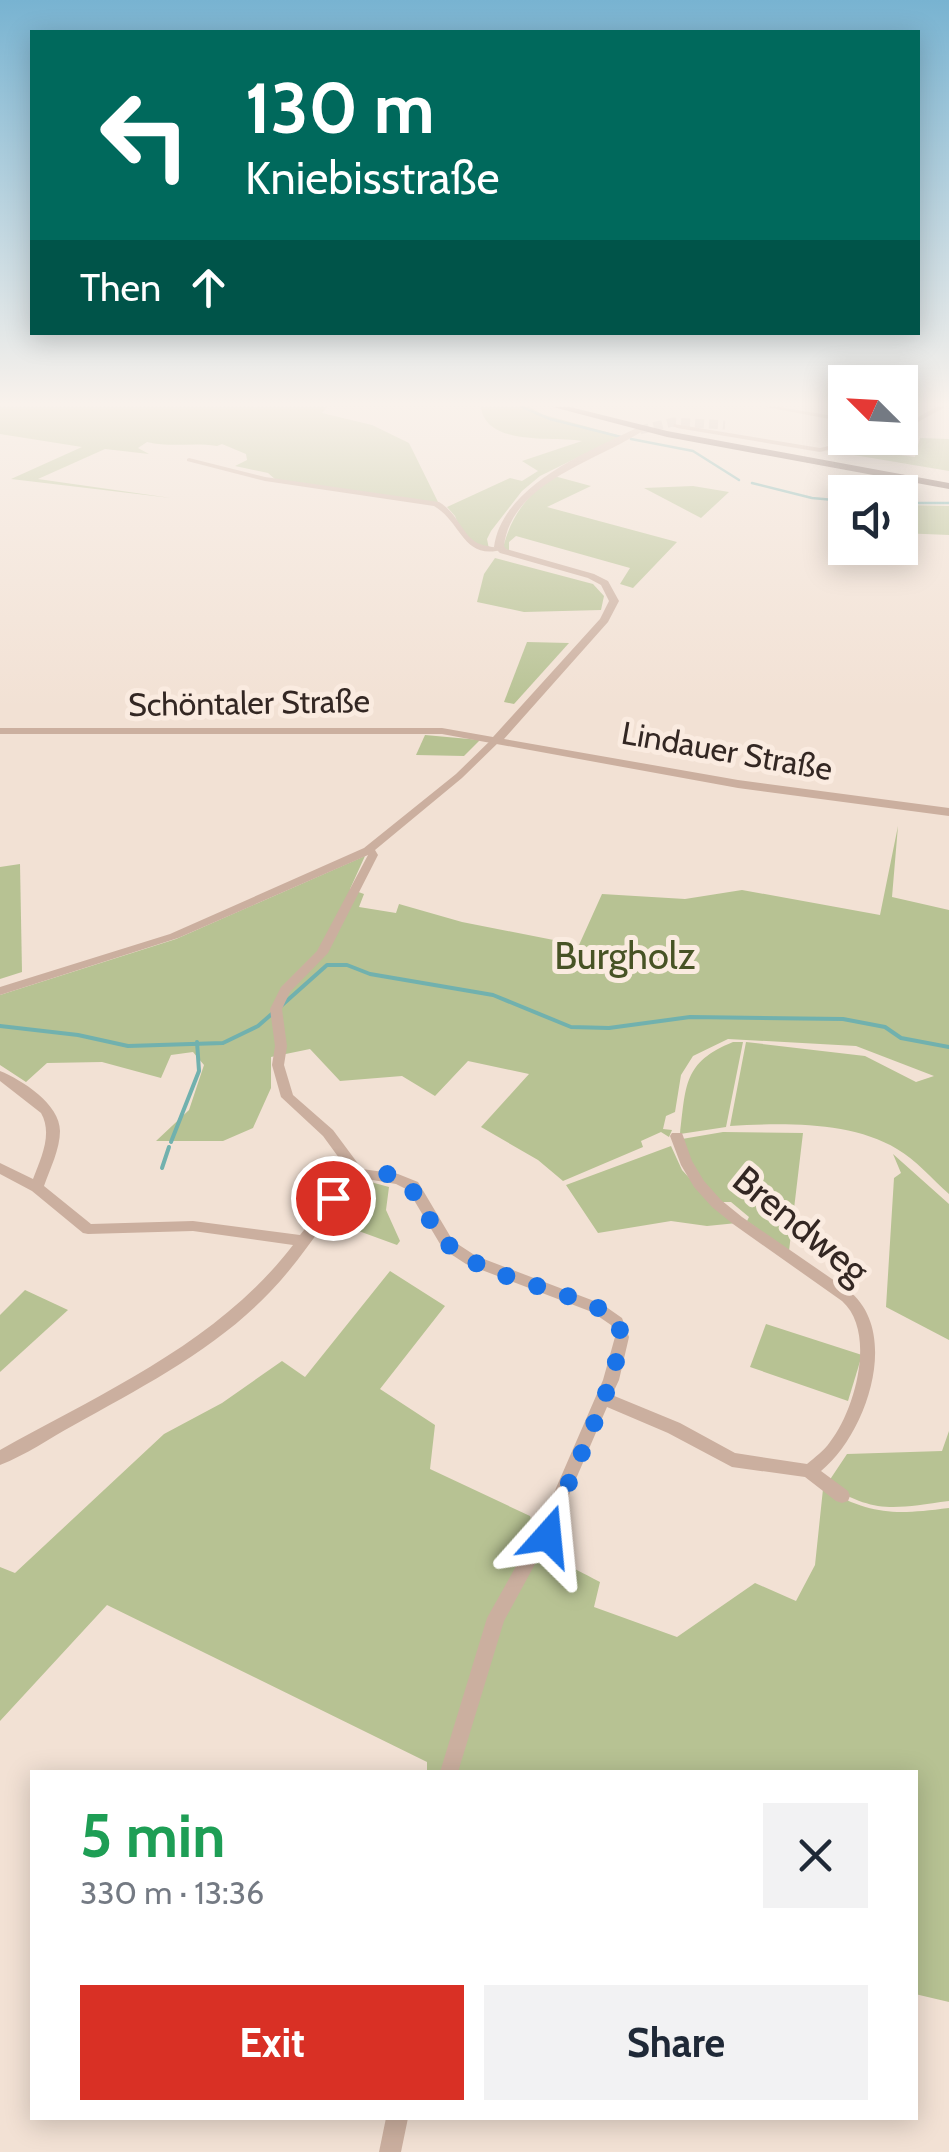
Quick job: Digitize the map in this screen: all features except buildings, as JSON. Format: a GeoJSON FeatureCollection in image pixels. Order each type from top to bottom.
{"type":"FeatureCollection","features":[{"type":"Feature","properties":{"kind":"street"},"geometry":{"type":"LineString","coordinates":[[0,991],[174,936],[369,850],[459,776],[498,738],[604,620],[614,600],[605,584],[591,576],[500,550],[483,549],[466,541],[452,514],[441,507]]}},
{"type":"Feature","properties":{"kind":"street"},"geometry":{"type":"LineString","coordinates":[[500,550],[499,535],[521,507]]}},
{"type":"Feature","properties":{"kind":"street","name":"Schöntaler Straße"},"geometry":{"type":"LineString","coordinates":[[0,732],[392,730],[498,738]]}},
{"type":"Feature","properties":{"kind":"street","name":"Lindauer Straße"},"geometry":{"type":"LineString","coordinates":[[498,738],[755,786],[949,812]]}},
{"type":"Feature","properties":{"kind":"street"},"geometry":{"type":"LineString","coordinates":[[369,850],[372,855],[335,933],[322,953],[284,990],[276,1014],[281,1046],[278,1064],[286,1097],[328,1133],[358,1173],[398,1179],[413,1186],[448,1245],[470,1260],[597,1308],[617,1322],[622,1337],[604,1399],[561,1495],[548,1536],[535,1548],[496,1618],[450,1770]]}},
{"type":"Feature","properties":{"kind":"street"},"geometry":{"type":"LineString","coordinates":[[0,1075],[43,1104],[54,1121],[56,1134],[37,1187]]}},
{"type":"Feature","properties":{"kind":"street","name":"Brendweg"},"geometry":{"type":"LineString","coordinates":[[677,1136],[687,1170],[728,1213],[812,1270],[856,1307],[867,1333],[864,1386],[836,1452],[809,1471]]}},
{"type":"Feature","properties":{"kind":"street"},"geometry":{"type":"LineString","coordinates":[[0,1168],[37,1187],[88,1229],[193,1226],[303,1241]]}},
{"type":"Feature","properties":{"kind":"street"},"geometry":{"type":"LineString","coordinates":[[0,1458],[191,1350],[250,1303],[303,1241],[333,1198],[358,1173]]}},
{"type":"Feature","properties":{"kind":"street"},"geometry":{"type":"LineString","coordinates":[[604,1399],[674,1428],[732,1460],[809,1471],[842,1496]]}},
{"type":"Feature","properties":{"kind":"street"},"geometry":{"type":"LineString","coordinates":[[390,2152],[397,2120]]}},
{"type":"Feature","properties":{"kind":"green space"},"geometry":{"type":"Polygon","coordinates":[[[447,507],[509,507],[487,539],[489,549],[464,538],[447,507]]]}},
{"type":"Feature","properties":{"kind":"green space"},"geometry":{"type":"Polygon","coordinates":[[[521,507],[549,507],[677,542],[633,588],[620,584],[630,568],[516,536],[509,542],[509,551],[503,548],[521,507]]]}},
{"type":"Feature","properties":{"kind":"green space"},"geometry":{"type":"Polygon","coordinates":[[[681,507],[712,507],[701,518],[681,507]]]}},
{"type":"Feature","properties":{"kind":"green space"},"geometry":{"type":"Polygon","coordinates":[[[918,507],[949,507],[949,535],[918,534],[918,507]]]}},
{"type":"Feature","properties":{"kind":"green space"},"geometry":{"type":"Polygon","coordinates":[[[495,558],[593,584],[604,596],[601,610],[524,612],[477,602],[484,574],[495,558]]]}},
{"type":"Feature","properties":{"kind":"green space"},"geometry":{"type":"Polygon","coordinates":[[[527,642],[569,643],[514,704],[504,702],[527,642]]]}},
{"type":"Feature","properties":{"kind":"green space"},"geometry":{"type":"Polygon","coordinates":[[[425,735],[480,740],[464,756],[416,755],[425,735]]]}},
{"type":"Feature","properties":{"kind":"green space","name":"Burgholz"},"geometry":{"type":"Polygon","coordinates":[[[898,826],[892,897],[949,910],[949,1194],[904,1153],[859,1133],[793,1125],[730,1126],[746,1042],[865,1056],[916,1082],[934,1076],[856,1046],[728,1039],[693,1056],[681,1075],[675,1112],[666,1116],[663,1129],[672,1130],[669,1137],[661,1132],[641,1141],[643,1147],[563,1181],[538,1160],[481,1127],[529,1074],[468,1061],[435,1096],[402,1076],[340,1081],[310,1049],[271,1057],[271,1088],[253,1128],[223,1141],[156,1141],[189,1110],[204,1065],[193,1052],[171,1055],[161,1078],[102,1062],[47,1063],[26,1082],[0,1065],[0,995],[176,939],[365,856],[350,889],[364,894],[359,907],[396,913],[399,904],[462,922],[579,945],[602,894],[685,899],[742,890],[880,915],[898,826]]]}},
{"type":"Feature","properties":{"kind":"green space"},"geometry":{"type":"Polygon","coordinates":[[[20,864],[22,972],[0,979],[0,867],[20,864]]]}},
{"type":"Feature","properties":{"kind":"green space"},"geometry":{"type":"Polygon","coordinates":[[[733,1042],[743,1042],[726,1127],[680,1134],[686,1089],[696,1067],[733,1042]]]}},
{"type":"Feature","properties":{"kind":"green space"},"geometry":{"type":"Polygon","coordinates":[[[723,1132],[803,1133],[789,1251],[747,1221],[749,1217],[731,1202],[720,1202],[690,1169],[682,1139],[723,1132]]]}},
{"type":"Feature","properties":{"kind":"green space"},"geometry":{"type":"Polygon","coordinates":[[[671,1146],[682,1170],[737,1223],[707,1226],[671,1221],[598,1233],[566,1185],[671,1146]]]}},
{"type":"Feature","properties":{"kind":"green space"},"geometry":{"type":"Polygon","coordinates":[[[893,1154],[949,1204],[949,1340],[886,1307],[894,1178],[901,1173],[893,1154]]]}},
{"type":"Feature","properties":{"kind":"green space"},"geometry":{"type":"Polygon","coordinates":[[[367,1181],[389,1187],[386,1210],[400,1241],[397,1245],[334,1222],[349,1203],[341,1200],[353,1187],[367,1181]]]}},
{"type":"Feature","properties":{"kind":"green space"},"geometry":{"type":"Polygon","coordinates":[[[390,1271],[445,1306],[380,1389],[435,1425],[430,1469],[530,1516],[542,1542],[556,1558],[600,1582],[594,1607],[677,1637],[755,1583],[796,1601],[815,1565],[823,1489],[884,1511],[949,1508],[949,2002],[918,1995],[918,1770],[427,1770],[427,1762],[107,1605],[0,1721],[0,1567],[15,1573],[164,1434],[222,1403],[282,1361],[305,1377],[390,1271]]]}},
{"type":"Feature","properties":{"kind":"green space"},"geometry":{"type":"Polygon","coordinates":[[[25,1290],[68,1310],[0,1372],[0,1315],[25,1290]]]}},
{"type":"Feature","properties":{"kind":"green space"},"geometry":{"type":"Polygon","coordinates":[[[766,1324],[862,1355],[848,1401],[750,1367],[766,1324]]]}},
{"type":"Feature","properties":{"kind":"green space"},"geometry":{"type":"Polygon","coordinates":[[[949,1431],[949,1501],[886,1507],[859,1501],[827,1484],[847,1454],[942,1451],[949,1431]]]}},
{"type":"Feature","properties":{"kind":"waterway"},"geometry":{"type":"LineString","coordinates":[[281,1006],[327,965],[347,965],[370,974],[493,995],[571,1027],[609,1028],[690,1017],[843,1019],[885,1027],[901,1038],[949,1047]]}},
{"type":"Feature","properties":{"kind":"waterway"},"geometry":{"type":"LineString","coordinates":[[197,1044],[223,1043],[258,1026],[274,1012]]}},
{"type":"Feature","properties":{"kind":"waterway"},"geometry":{"type":"LineString","coordinates":[[0,1026],[78,1035],[128,1046],[197,1044]]}},
{"type":"Feature","properties":{"kind":"waterway"},"geometry":{"type":"LineString","coordinates":[[171,1142],[199,1071],[197,1044]]}},
{"type":"Feature","properties":{"kind":"waterway"},"geometry":{"type":"LineString","coordinates":[[162,1168],[169,1147]]}},
{"type":"Feature","properties":{"kind":"route"},"geometry":{"type":"LineString","coordinates":[[333,1198],[358,1173],[398,1179],[413,1186],[448,1245],[470,1260],[597,1308],[617,1322],[622,1337],[611,1380],[561,1495],[548,1536]]}}]}
